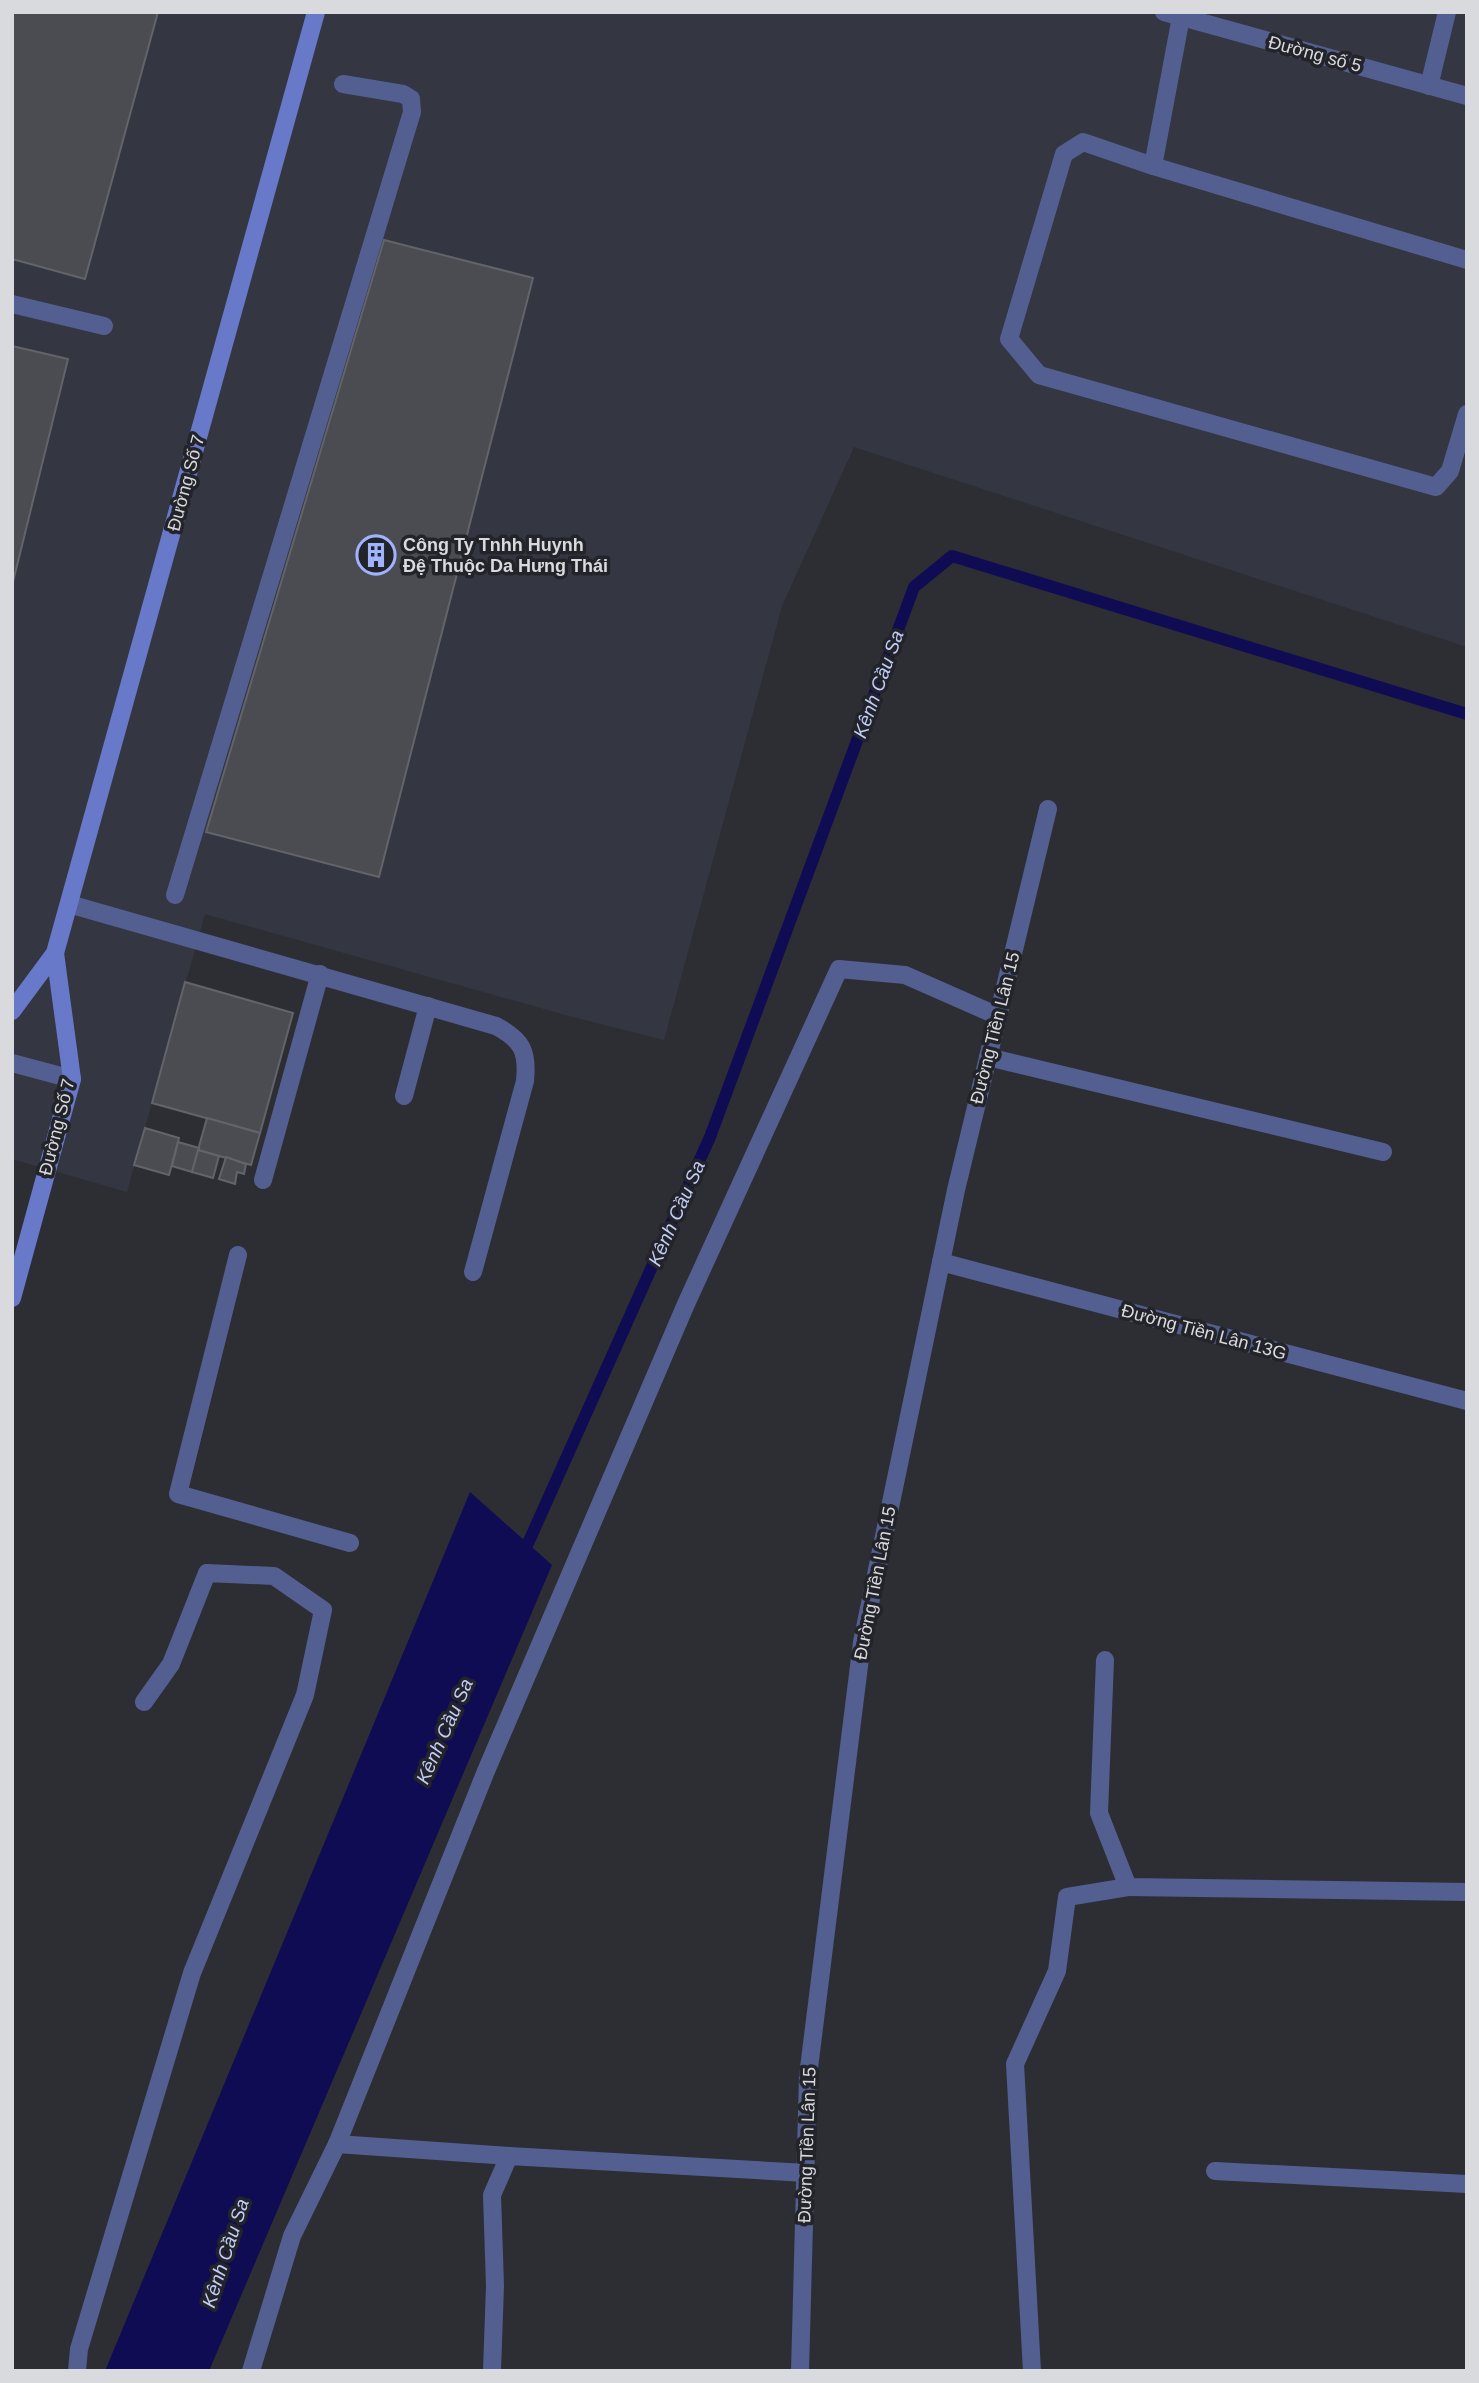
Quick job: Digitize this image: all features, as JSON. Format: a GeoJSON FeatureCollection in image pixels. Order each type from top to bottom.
{"type":"FeatureCollection","features":[{"type":"Feature","properties":{"kind":"street","name":"Đường Số 7"},"geometry":{"type":"LineString","coordinates":[[12,1011],[55,953],[316,12]]}},
{"type":"Feature","properties":{"kind":"street"},"geometry":{"type":"LineString","coordinates":[[1429,86],[1447,12]]}},
{"type":"Feature","properties":{"kind":"street"},"geometry":{"type":"LineString","coordinates":[[1153,166],[1172,15]]}},
{"type":"Feature","properties":{"kind":"street","name":"Đường số 5"},"geometry":{"type":"LineString","coordinates":[[1172,15],[1209,18],[1467,96]]}},
{"type":"Feature","properties":{"kind":"street"},"geometry":{"type":"LineString","coordinates":[[176,895],[412,112],[411,99],[403,94],[343,84]]}},
{"type":"Feature","properties":{"kind":"street"},"geometry":{"type":"LineString","coordinates":[[1467,260],[1153,166],[1083,142],[1064,154],[1009,339],[1039,375],[1436,487],[1450,471],[1467,414]]}},
{"type":"Feature","properties":{"kind":"street"},"geometry":{"type":"LineString","coordinates":[[12,304],[104,326]]}},
{"type":"Feature","properties":{"kind":"street","name":"Đường Tiền Lân 15"},"geometry":{"type":"LineString","coordinates":[[800,2371],[808,2076],[862,1642],[940,1262],[1048,809]]}},
{"type":"Feature","properties":{"kind":"street"},"geometry":{"type":"LineString","coordinates":[[69,904],[320,974],[496,1026],[509,1033],[519,1043],[527,1064],[526,1081],[473,1272]]}},
{"type":"Feature","properties":{"kind":"street","name":"Đường Số 7"},"geometry":{"type":"LineString","coordinates":[[12,1298],[72,1079],[55,953]]}},
{"type":"Feature","properties":{"kind":"street"},"geometry":{"type":"LineString","coordinates":[[251,2371],[292,2236],[337,2144],[491,1758],[686,1304],[839,969],[905,975],[998,1016]]}},
{"type":"Feature","properties":{"kind":"street"},"geometry":{"type":"LineString","coordinates":[[263,1180],[320,974]]}},
{"type":"Feature","properties":{"kind":"street"},"geometry":{"type":"LineString","coordinates":[[404,1096],[428,1006]]}},
{"type":"Feature","properties":{"kind":"street"},"geometry":{"type":"LineString","coordinates":[[988,1058],[1383,1152]]}},
{"type":"Feature","properties":{"kind":"street"},"geometry":{"type":"LineString","coordinates":[[12,1063],[72,1079]]}},
{"type":"Feature","properties":{"kind":"street"},"geometry":{"type":"LineString","coordinates":[[239,1255],[178,1494],[350,1543]]}},
{"type":"Feature","properties":{"kind":"street","name":"Đường Tiền Lân 13G"},"geometry":{"type":"LineString","coordinates":[[940,1262],[1467,1401]]}},
{"type":"Feature","properties":{"kind":"street"},"geometry":{"type":"LineString","coordinates":[[77,2371],[79,2348],[192,1973],[305,1695],[323,1610],[274,1576],[207,1573],[171,1664],[144,1702]]}},
{"type":"Feature","properties":{"kind":"street"},"geometry":{"type":"LineString","coordinates":[[1105,1660],[1100,1812],[1128,1887]]}},
{"type":"Feature","properties":{"kind":"street"},"geometry":{"type":"LineString","coordinates":[[1032,2371],[1015,2064],[1057,1971],[1067,1898],[1128,1887],[1467,1892]]}},
{"type":"Feature","properties":{"kind":"street"},"geometry":{"type":"LineString","coordinates":[[337,2144],[509,2157],[806,2173]]}},
{"type":"Feature","properties":{"kind":"street"},"geometry":{"type":"LineString","coordinates":[[492,2371],[495,2286],[492,2195],[509,2157]]}},
{"type":"Feature","properties":{"kind":"street"},"geometry":{"type":"LineString","coordinates":[[1215,2171],[1467,2184]]}},
{"type":"Feature","properties":{"kind":"shaded area"},"geometry":{"type":"Polygon","coordinates":[[[12,12],[1467,12],[1467,647],[854,447],[782,606],[664,1040],[205,914],[127,1192],[12,1159],[12,12]]]}},
{"type":"Feature","properties":{"kind":"water"},"geometry":{"type":"Polygon","coordinates":[[[470,1492],[552,1565],[209,2371],[105,2371],[470,1492]]]}},
{"type":"Feature","properties":{"kind":"building"},"geometry":{"type":"Polygon","coordinates":[[[12,12],[158,12],[85,279],[12,259],[12,12]]]}},
{"type":"Feature","properties":{"kind":"building","name":"Công Ty Tnhh Huynh Đệ Thuộc Da Hưng Thái"},"geometry":{"type":"Polygon","coordinates":[[[384,240],[533,278],[379,877],[206,832],[384,240]]]}},
{"type":"Feature","properties":{"kind":"building"},"geometry":{"type":"Polygon","coordinates":[[[12,346],[68,359],[12,586],[12,346]]]}},
{"type":"Feature","properties":{"kind":"building"},"geometry":{"type":"Polygon","coordinates":[[[185,982],[293,1013],[260,1133],[152,1103],[185,982]]]}},
{"type":"Feature","properties":{"kind":"building"},"geometry":{"type":"Polygon","coordinates":[[[207,1118],[260,1133],[251,1165],[198,1150],[207,1118]]]}},
{"type":"Feature","properties":{"kind":"building"},"geometry":{"type":"Polygon","coordinates":[[[145,1128],[179,1138],[169,1175],[134,1165],[145,1128]]]}},
{"type":"Feature","properties":{"kind":"building"},"geometry":{"type":"Polygon","coordinates":[[[178,1142],[199,1148],[192,1172],[172,1166],[178,1142]]]}},
{"type":"Feature","properties":{"kind":"building"},"geometry":{"type":"Polygon","coordinates":[[[198,1150],[219,1156],[213,1178],[192,1172],[198,1150]]]}},
{"type":"Feature","properties":{"kind":"building"},"geometry":{"type":"Polygon","coordinates":[[[226,1157],[246,1164],[244,1174],[237,1172],[235,1184],[219,1179],[226,1157]]]}},
{"type":"Feature","properties":{"kind":"waterway","name":"Kênh Cầu Sa"},"geometry":{"type":"LineString","coordinates":[[521,1559],[710,1137],[914,587],[952,556],[1467,714]]}},
{"type":"Feature","properties":{"kind":"place","name":"Công Ty Tnhh Huynh Đệ Thuộc Da Hưng Thái"},"geometry":{"type":"Point","coordinates":[376,555]}}]}
